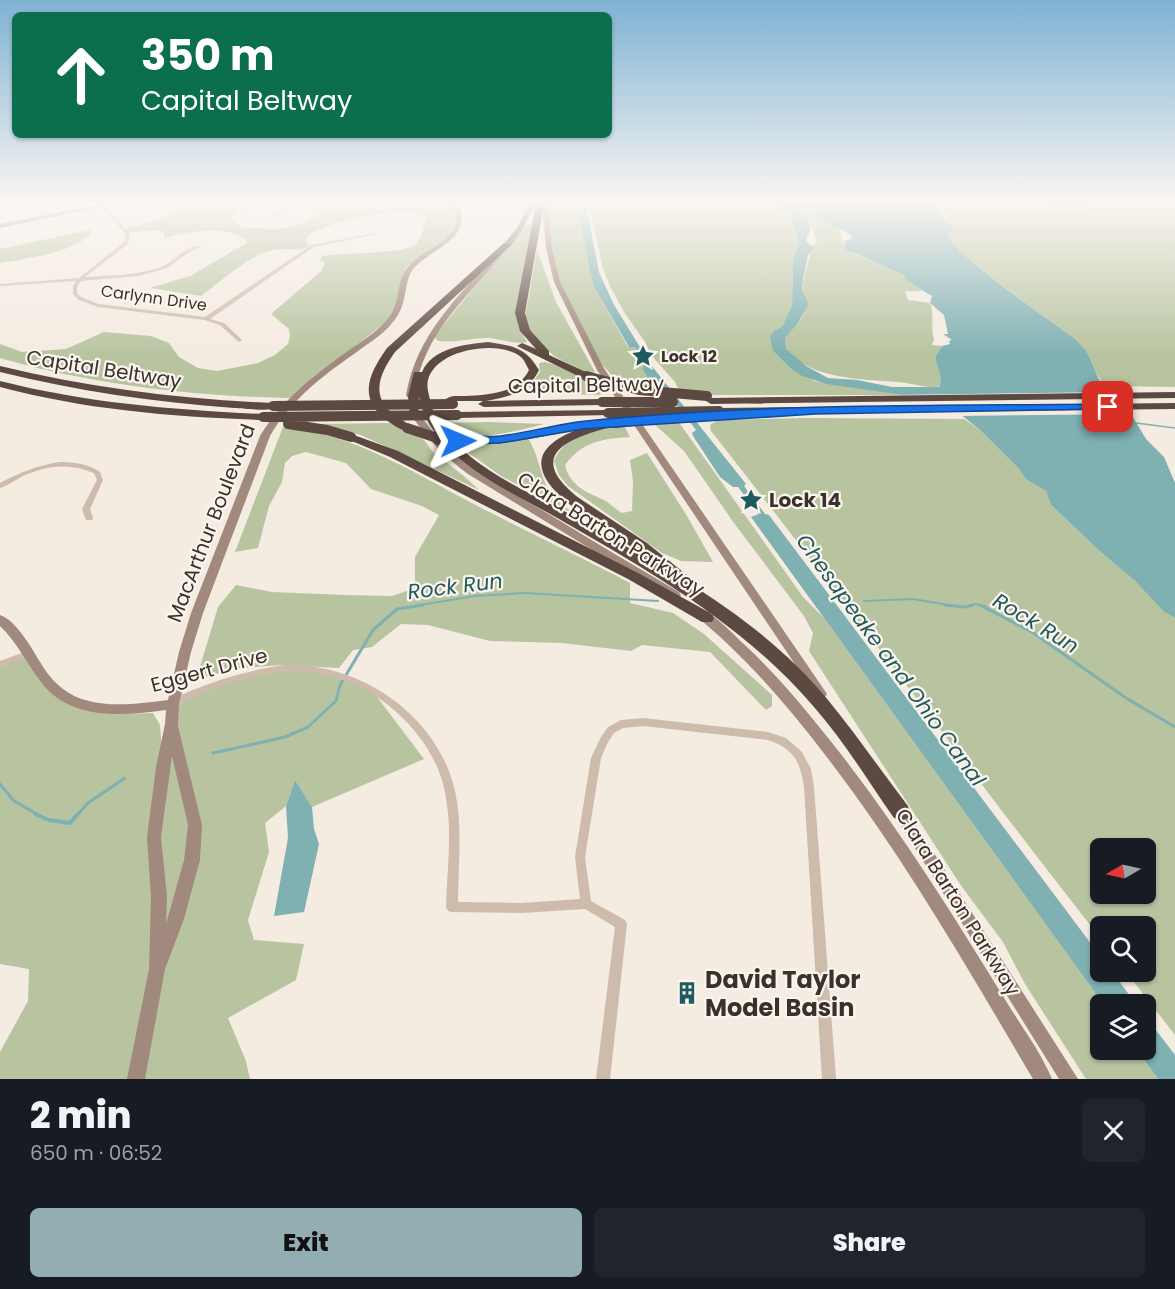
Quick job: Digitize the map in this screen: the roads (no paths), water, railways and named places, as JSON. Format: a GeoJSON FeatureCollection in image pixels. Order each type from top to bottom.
{"type":"FeatureCollection","features":[{"type":"Feature","properties":{"kind":"highway"},"geometry":{"type":"LineString","coordinates":[[497,254],[392,350],[379,368],[373,385],[374,399],[387,416],[407,428],[445,440],[500,440],[583,425],[609,412],[721,414],[812,405]]}},
{"type":"Feature","properties":{"kind":"highway"},"geometry":{"type":"LineString","coordinates":[[531,254],[520,313],[529,337],[556,362]]}},
{"type":"Feature","properties":{"kind":"highway"},"geometry":{"type":"LineString","coordinates":[[414,414],[414,387],[421,365],[434,353],[448,346],[479,341],[504,342],[523,347],[586,376],[639,390],[709,399]]}},
{"type":"Feature","properties":{"kind":"highway"},"geometry":{"type":"LineString","coordinates":[[453,406],[514,390],[529,381],[533,364],[529,358],[514,350],[492,345],[459,349],[441,356],[429,368],[424,379],[424,403],[431,420],[464,455],[496,477],[675,581],[740,627]]}},
{"type":"Feature","properties":{"kind":"highway","name":"Capital Beltway"},"geometry":{"type":"LineString","coordinates":[[0,369],[113,393],[203,403],[273,406],[453,406],[609,412],[709,399],[812,405],[1175,406]]}},
{"type":"Feature","properties":{"kind":"highway","name":"Capital Beltway"},"geometry":{"type":"LineString","coordinates":[[0,384],[96,405],[261,419],[453,406]]}},
{"type":"Feature","properties":{"kind":"highway","name":"Capital Beltway"},"geometry":{"type":"LineString","coordinates":[[812,405],[1175,395]]}},
{"type":"Feature","properties":{"kind":"highway"},"geometry":{"type":"LineString","coordinates":[[609,412],[554,447],[547,460],[547,467],[554,483],[569,498],[674,570],[772,653],[821,703],[901,812]]}},
{"type":"Feature","properties":{"kind":"highway"},"geometry":{"type":"LineString","coordinates":[[261,419],[306,426],[351,437],[404,459],[633,576],[706,618]]}},
{"type":"Feature","properties":{"kind":"main road","name":"MacArthur Boulevard"},"geometry":{"type":"LineString","coordinates":[[136,1079],[157,969],[159,897],[154,837],[163,767],[172,724],[173,704],[197,613],[273,421],[296,396],[392,320],[403,300],[409,269],[426,254]]}},
{"type":"Feature","properties":{"kind":"main road"},"geometry":{"type":"LineString","coordinates":[[414,414],[411,405],[411,387],[421,352],[431,336],[499,254]]}},
{"type":"Feature","properties":{"kind":"main road","name":"Clara Barton Parkway"},"geometry":{"type":"LineString","coordinates":[[550,254],[557,282],[601,370],[901,812],[1070,1079]]}},
{"type":"Feature","properties":{"kind":"main road","name":"Clara Barton Parkway"},"geometry":{"type":"LineString","coordinates":[[414,414],[432,438],[471,472],[648,577],[706,618],[748,655],[786,695],[884,821],[1043,1079]]}},
{"type":"Feature","properties":{"kind":"main road","name":"Eggert Drive"},"geometry":{"type":"LineString","coordinates":[[0,619],[30,652],[47,681],[58,694],[73,702],[114,709],[173,704]]}},
{"type":"Feature","properties":{"kind":"main road","name":"MacArthur Boulevard"},"geometry":{"type":"LineString","coordinates":[[157,969],[176,918],[192,860],[195,825],[172,724]]}},
{"type":"Feature","properties":{"kind":"street","name":"Carlynn Drive"},"geometry":{"type":"LineString","coordinates":[[112,254],[79,280],[75,286],[75,294],[90,303],[206,319],[222,324],[239,340]]}},
{"type":"Feature","properties":{"kind":"street"},"geometry":{"type":"LineString","coordinates":[[0,285],[150,273],[165,267],[183,254]]}},
{"type":"Feature","properties":{"kind":"street"},"geometry":{"type":"LineString","coordinates":[[206,319],[301,254]]}},
{"type":"Feature","properties":{"kind":"street"},"geometry":{"type":"LineString","coordinates":[[0,486],[40,467],[76,464],[90,468],[97,472],[100,480],[86,509],[90,519]]}},
{"type":"Feature","properties":{"kind":"street"},"geometry":{"type":"LineString","coordinates":[[0,665],[30,652]]}},
{"type":"Feature","properties":{"kind":"street","name":"Eggert Drive"},"geometry":{"type":"LineString","coordinates":[[173,704],[231,680],[256,673],[300,668],[329,673],[358,682],[408,715],[430,744],[446,775],[455,818],[452,908],[522,908],[586,904]]}},
{"type":"Feature","properties":{"kind":"street"},"geometry":{"type":"LineString","coordinates":[[603,1079],[621,924],[586,904],[580,857],[596,758],[604,740],[611,730],[621,724],[643,722],[768,736],[791,746],[806,769],[829,1079]]}},
{"type":"Feature","properties":{"kind":"water","name":"Chesapeake and Ohio Canal"},"geometry":{"type":"Polygon","coordinates":[[[587,254],[596,254],[599,272],[614,305],[651,365],[746,484],[744,486],[765,514],[769,515],[1090,942],[1090,982],[1120,982],[1129,994],[1096,994],[751,517],[759,514],[738,487],[733,487],[720,477],[693,436],[692,433],[696,430],[678,406],[663,401],[643,370],[643,366],[647,365],[635,347],[629,347],[593,285],[587,254]]]}},
{"type":"Feature","properties":{"kind":"water"},"geometry":{"type":"Polygon","coordinates":[[[795,254],[809,254],[802,289],[808,303],[798,323],[785,338],[786,349],[806,366],[828,378],[857,380],[892,387],[939,387],[941,377],[935,357],[942,346],[950,344],[949,341],[952,340],[943,334],[948,334],[944,315],[930,303],[932,296],[904,279],[906,276],[857,254],[964,254],[1075,339],[1086,351],[1099,379],[1131,414],[1146,439],[1164,457],[1175,483],[1175,618],[1164,612],[1134,580],[1051,505],[1046,491],[1027,480],[980,430],[960,414],[924,398],[827,384],[802,376],[790,368],[773,351],[770,337],[775,330],[782,327],[792,305],[795,254]]]}},
{"type":"Feature","properties":{"kind":"water"},"geometry":{"type":"Polygon","coordinates":[[[295,780],[312,807],[314,829],[319,844],[304,912],[274,916],[288,838],[286,806],[295,780]]]}},
{"type":"Feature","properties":{"kind":"water"},"geometry":{"type":"Polygon","coordinates":[[[1156,1030],[1175,1055],[1175,1079],[1158,1079],[1144,1060],[1156,1060],[1156,1030]]]}},
{"type":"Feature","properties":{"kind":"waterway"},"geometry":{"type":"LineString","coordinates":[[1136,423],[1175,428]]}},
{"type":"Feature","properties":{"kind":"waterway","name":"Rock Run"},"geometry":{"type":"LineString","coordinates":[[414,606],[475,596],[525,593],[658,601]]}},
{"type":"Feature","properties":{"kind":"waterway","name":"Rock Run"},"geometry":{"type":"LineString","coordinates":[[864,601],[913,599],[953,606]]}},
{"type":"Feature","properties":{"kind":"waterway","name":"Rock Run"},"geometry":{"type":"LineString","coordinates":[[213,753],[285,737],[308,727],[336,701],[340,685],[373,630],[397,609],[423,605]]}},
{"type":"Feature","properties":{"kind":"waterway","name":"Rock Run"},"geometry":{"type":"LineString","coordinates":[[945,605],[953,606]]}},
{"type":"Feature","properties":{"kind":"waterway","name":"Rock Run"},"geometry":{"type":"LineString","coordinates":[[953,606],[973,605]]}},
{"type":"Feature","properties":{"kind":"waterway","name":"Rock Run"},"geometry":{"type":"LineString","coordinates":[[968,606],[980,605]]}},
{"type":"Feature","properties":{"kind":"waterway","name":"Rock Run"},"geometry":{"type":"LineString","coordinates":[[980,605],[985,606]]}},
{"type":"Feature","properties":{"kind":"waterway","name":"Rock Run"},"geometry":{"type":"LineString","coordinates":[[980,605],[1032,632],[1126,698],[1175,727]]}},
{"type":"Feature","properties":{"kind":"waterway","name":"Rock Run"},"geometry":{"type":"LineString","coordinates":[[77,815],[88,803],[125,778]]}},
{"type":"Feature","properties":{"kind":"waterway","name":"Rock Run"},"geometry":{"type":"LineString","coordinates":[[0,784],[13,800],[38,815]]}},
{"type":"Feature","properties":{"kind":"waterway","name":"Rock Run"},"geometry":{"type":"LineString","coordinates":[[35,814],[49,820],[70,823],[78,814]]}},
{"type":"Feature","properties":{"kind":"place","name":"Lock 12"},"geometry":{"type":"Point","coordinates":[643,356]}},
{"type":"Feature","properties":{"kind":"place","name":"Lock 14"},"geometry":{"type":"Point","coordinates":[751,500]}},
{"type":"Feature","properties":{"kind":"place","name":"David Taylor Model Basin"},"geometry":{"type":"Point","coordinates":[687,993]}}]}
